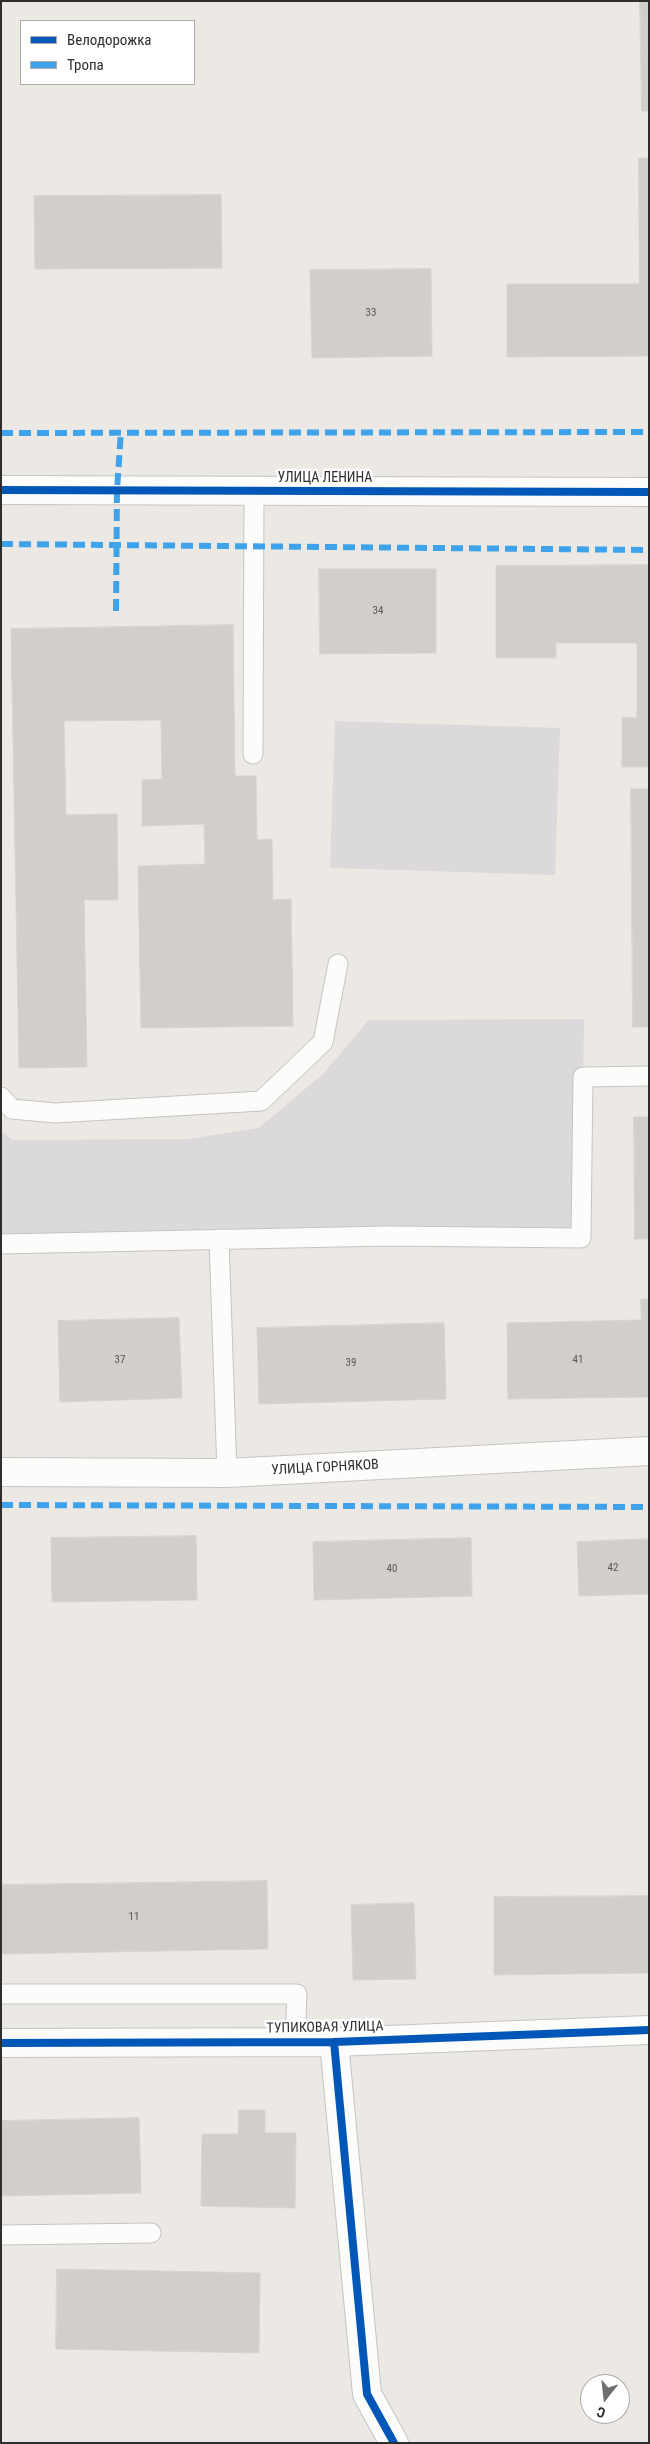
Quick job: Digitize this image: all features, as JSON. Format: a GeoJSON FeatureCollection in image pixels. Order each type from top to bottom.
{"type":"FeatureCollection","features":[{"type":"Feature","properties":{"kind":"street","name":"УЛИЦА ЛЕНИНА"},"geometry":{"type":"LineString","coordinates":[[1,490],[649,492]]}},
{"type":"Feature","properties":{"kind":"street","name":"УЛИЦА ГОРНЯКОВ"},"geometry":{"type":"LineString","coordinates":[[1,1472],[228,1473],[649,1451]]}},
{"type":"Feature","properties":{"kind":"street","name":"ТУПИКОВАЯ УЛИЦА"},"geometry":{"type":"LineString","coordinates":[[1,2043],[334,2042],[649,2030]]}},
{"type":"Feature","properties":{"kind":"street"},"geometry":{"type":"LineString","coordinates":[[334,2042],[368,2394],[394,2443]]}},
{"type":"Feature","properties":{"kind":"lane"},"geometry":{"type":"LineString","coordinates":[[253,754],[254,490]]}},
{"type":"Feature","properties":{"kind":"lane"},"geometry":{"type":"LineString","coordinates":[[1,1097],[12,1109],[55,1113],[261,1101],[323,1042],[338,964]]}},
{"type":"Feature","properties":{"kind":"lane"},"geometry":{"type":"LineString","coordinates":[[1,1244],[387,1236],[581,1238],[583,1077],[649,1076]]}},
{"type":"Feature","properties":{"kind":"lane"},"geometry":{"type":"LineString","coordinates":[[219,1239],[228,1473]]}},
{"type":"Feature","properties":{"kind":"lane"},"geometry":{"type":"LineString","coordinates":[[1,1994],[297,1994],[296,2041]]}},
{"type":"Feature","properties":{"kind":"lane"},"geometry":{"type":"LineString","coordinates":[[1,2235],[151,2233]]}},
{"type":"Feature","properties":{"kind":"shaded area"},"geometry":{"type":"Polygon","coordinates":[[[335,721],[560,728],[555,875],[330,868],[335,721]]]}},
{"type":"Feature","properties":{"kind":"shaded area"},"geometry":{"type":"Polygon","coordinates":[[[584,1019],[581,1238],[1,1244],[1,1131],[13,1140],[188,1139],[259,1128],[323,1074],[369,1020],[584,1019]]]}},
{"type":"Feature","properties":{"kind":"building"},"geometry":{"type":"Polygon","coordinates":[[[640,1],[649,1],[649,111],[642,111],[640,1]]]}},
{"type":"Feature","properties":{"kind":"building"},"geometry":{"type":"Polygon","coordinates":[[[639,158],[649,158],[649,356],[507,357],[507,284],[639,284],[639,158]]]}},
{"type":"Feature","properties":{"kind":"building"},"geometry":{"type":"Polygon","coordinates":[[[221,195],[222,268],[35,269],[34,196],[221,195]]]}},
{"type":"Feature","properties":{"kind":"building"},"geometry":{"type":"Polygon","coordinates":[[[431,269],[432,356],[312,358],[310,270],[431,269]]]}},
{"type":"Feature","properties":{"kind":"building"},"geometry":{"type":"Polygon","coordinates":[[[649,565],[649,767],[622,767],[622,717],[637,718],[637,643],[556,643],[556,658],[496,658],[496,566],[649,565]]]}},
{"type":"Feature","properties":{"kind":"building"},"geometry":{"type":"Polygon","coordinates":[[[319,569],[436,569],[436,653],[320,654],[319,569]]]}},
{"type":"Feature","properties":{"kind":"building"},"geometry":{"type":"Polygon","coordinates":[[[233,625],[235,776],[256,776],[257,840],[272,839],[273,900],[291,899],[293,1026],[141,1028],[138,866],[205,864],[204,824],[142,826],[142,780],[162,779],[161,720],[64,721],[66,815],[117,814],[118,900],[84,900],[87,1067],[19,1068],[11,629],[233,625]]]}},
{"type":"Feature","properties":{"kind":"building"},"geometry":{"type":"Polygon","coordinates":[[[631,789],[649,789],[649,1027],[633,1027],[631,789]]]}},
{"type":"Feature","properties":{"kind":"building"},"geometry":{"type":"Polygon","coordinates":[[[634,1117],[649,1117],[649,1239],[635,1239],[634,1117]]]}},
{"type":"Feature","properties":{"kind":"building"},"geometry":{"type":"Polygon","coordinates":[[[641,1299],[649,1299],[649,1397],[508,1399],[507,1323],[641,1320],[641,1299]]]}},
{"type":"Feature","properties":{"kind":"building"},"geometry":{"type":"Polygon","coordinates":[[[179,1318],[182,1398],[60,1402],[58,1321],[179,1318]]]}},
{"type":"Feature","properties":{"kind":"building"},"geometry":{"type":"Polygon","coordinates":[[[444,1323],[446,1399],[259,1404],[257,1328],[444,1323]]]}},
{"type":"Feature","properties":{"kind":"building"},"geometry":{"type":"Polygon","coordinates":[[[196,1536],[197,1600],[52,1602],[51,1538],[196,1536]]]}},
{"type":"Feature","properties":{"kind":"building"},"geometry":{"type":"Polygon","coordinates":[[[471,1538],[472,1596],[314,1600],[313,1542],[471,1538]]]}},
{"type":"Feature","properties":{"kind":"building"},"geometry":{"type":"Polygon","coordinates":[[[649,1539],[649,1594],[579,1596],[577,1542],[649,1539]]]}},
{"type":"Feature","properties":{"kind":"building"},"geometry":{"type":"Polygon","coordinates":[[[267,1881],[268,1949],[1,1954],[1,1885],[267,1881]]]}},
{"type":"Feature","properties":{"kind":"building"},"geometry":{"type":"Polygon","coordinates":[[[649,1896],[649,1973],[494,1975],[494,1897],[649,1896]]]}},
{"type":"Feature","properties":{"kind":"building"},"geometry":{"type":"Polygon","coordinates":[[[414,1903],[416,1979],[353,1980],[351,1905],[414,1903]]]}},
{"type":"Feature","properties":{"kind":"building"},"geometry":{"type":"Polygon","coordinates":[[[239,2110],[265,2110],[265,2133],[296,2133],[295,2208],[201,2206],[202,2134],[238,2134],[239,2110]]]}},
{"type":"Feature","properties":{"kind":"building"},"geometry":{"type":"Polygon","coordinates":[[[139,2118],[141,2193],[1,2196],[1,2121],[139,2118]]]}},
{"type":"Feature","properties":{"kind":"building"},"geometry":{"type":"Polygon","coordinates":[[[57,2269],[260,2273],[259,2353],[56,2349],[57,2269]]]}},
{"type":"Feature","properties":{"kind":"marked path"},"geometry":{"type":"LineString","coordinates":[[116,611],[117,490],[121,431]]}},
{"type":"Feature","properties":{"kind":"marked path"},"geometry":{"type":"LineString","coordinates":[[1,433],[649,432]]}},
{"type":"Feature","properties":{"kind":"marked path"},"geometry":{"type":"LineString","coordinates":[[1,544],[649,550]]}},
{"type":"Feature","properties":{"kind":"marked path"},"geometry":{"type":"LineString","coordinates":[[1,1505],[649,1507]]}},
{"type":"Feature","properties":{"kind":"cycle path"},"geometry":{"type":"LineString","coordinates":[[1,490],[649,492]]}},
{"type":"Feature","properties":{"kind":"cycle path"},"geometry":{"type":"LineString","coordinates":[[1,2043],[334,2042],[649,2030]]}},
{"type":"Feature","properties":{"kind":"cycle path"},"geometry":{"type":"LineString","coordinates":[[334,2042],[367,2394],[394,2443]]}}]}
